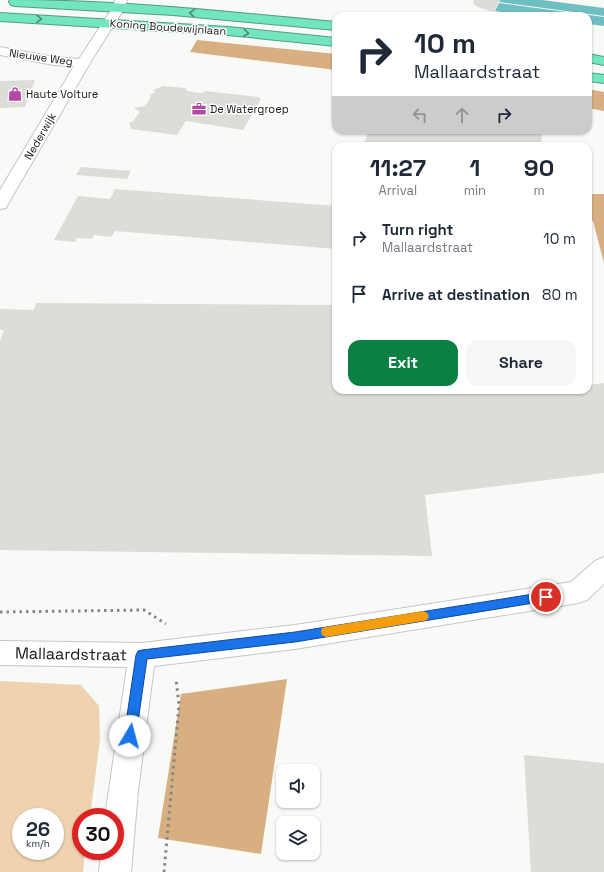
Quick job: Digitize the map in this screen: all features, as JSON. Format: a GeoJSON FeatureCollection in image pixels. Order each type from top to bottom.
{"type":"FeatureCollection","features":[{"type":"Feature","properties":{"kind":"highway","name":"Koning Boudewijnlaan"},"geometry":{"type":"LineString","coordinates":[[0,2],[120,4],[332,26]]}},
{"type":"Feature","properties":{"kind":"highway","name":"Koning Boudewijnlaan"},"geometry":{"type":"LineString","coordinates":[[0,17],[228,31],[332,42]]}},
{"type":"Feature","properties":{"kind":"highway"},"geometry":{"type":"LineString","coordinates":[[592,59],[604,61]]}},
{"type":"Feature","properties":{"kind":"highway"},"geometry":{"type":"LineString","coordinates":[[592,78],[604,79]]}},
{"type":"Feature","properties":{"kind":"street","name":"Nederwijk"},"geometry":{"type":"LineString","coordinates":[[0,204],[83,63],[120,4]]}},
{"type":"Feature","properties":{"kind":"street","name":"Nieuwe Weg"},"geometry":{"type":"LineString","coordinates":[[0,51],[54,61],[83,63]]}},
{"type":"Feature","properties":{"kind":"street","name":"Mallaardstraat"},"geometry":{"type":"LineString","coordinates":[[0,653],[142,655],[295,637],[578,592],[604,568]]}},
{"type":"Feature","properties":{"kind":"street","name":"Mallaardstraat"},"geometry":{"type":"LineString","coordinates":[[115,872],[123,791],[142,655]]}},
{"type":"Feature","properties":{"kind":"shaded area"},"geometry":{"type":"Polygon","coordinates":[[[197,40],[332,54],[332,70],[190,52],[197,40]]]}},
{"type":"Feature","properties":{"kind":"shaded area"},"geometry":{"type":"Polygon","coordinates":[[[592,90],[604,92],[604,111],[592,109],[592,90]]]}},
{"type":"Feature","properties":{"kind":"shaded area"},"geometry":{"type":"Polygon","coordinates":[[[592,194],[604,194],[604,263],[593,221],[592,194]]]}},
{"type":"Feature","properties":{"kind":"shaded area"},"geometry":{"type":"Polygon","coordinates":[[[287,679],[261,854],[158,838],[181,694],[287,679]]]}},
{"type":"Feature","properties":{"kind":"shaded area"},"geometry":{"type":"Polygon","coordinates":[[[0,681],[81,685],[99,706],[100,739],[91,808],[72,808],[72,860],[84,860],[83,872],[0,872],[0,681]]]}},
{"type":"Feature","properties":{"kind":"water"},"geometry":{"type":"Polygon","coordinates":[[[500,0],[542,0],[604,8],[604,16],[592,14],[592,12],[574,12],[499,2],[500,0]]]}},
{"type":"Feature","properties":{"kind":"water"},"geometry":{"type":"Polygon","coordinates":[[[499,3],[566,12],[502,12],[495,11],[499,3]]]}},
{"type":"Feature","properties":{"kind":"water"},"geometry":{"type":"Polygon","coordinates":[[[592,15],[604,17],[604,26],[592,24],[592,15]]]}},
{"type":"Feature","properties":{"kind":"building"},"geometry":{"type":"Polygon","coordinates":[[[473,0],[500,0],[494,12],[474,5],[473,0]]]}},
{"type":"Feature","properties":{"kind":"building","name":"Haute Voiture"},"geometry":{"type":"Polygon","coordinates":[[[35,80],[25,107],[0,108],[0,81],[35,80]]]}},
{"type":"Feature","properties":{"kind":"building","name":"De Watergroep"},"geometry":{"type":"Polygon","coordinates":[[[163,86],[185,88],[187,91],[200,93],[204,93],[205,91],[258,97],[261,99],[243,130],[186,121],[177,135],[131,129],[129,123],[133,121],[140,112],[134,108],[145,106],[151,97],[150,95],[155,92],[153,90],[163,86]]]}},
{"type":"Feature","properties":{"kind":"building"},"geometry":{"type":"Polygon","coordinates":[[[368,134],[542,134],[541,142],[364,142],[368,134]]]}},
{"type":"Feature","properties":{"kind":"building"},"geometry":{"type":"Polygon","coordinates":[[[81,167],[131,171],[127,179],[76,175],[81,167]]]}},
{"type":"Feature","properties":{"kind":"building"},"geometry":{"type":"Polygon","coordinates":[[[115,189],[332,206],[332,249],[115,231],[111,237],[94,235],[92,239],[77,238],[75,242],[54,240],[78,196],[110,199],[115,189]]]}},
{"type":"Feature","properties":{"kind":"building"},"geometry":{"type":"Polygon","coordinates":[[[36,303],[332,305],[332,394],[592,394],[592,384],[604,383],[604,473],[425,495],[432,556],[0,550],[0,341],[4,330],[0,330],[0,309],[34,310],[36,303]]]}},
{"type":"Feature","properties":{"kind":"building"},"geometry":{"type":"Polygon","coordinates":[[[524,755],[604,763],[604,872],[531,872],[524,755]]]}},
{"type":"Feature","properties":{"kind":"slow traffic"},"geometry":{"type":"LineString","coordinates":[[326,632],[423,616]]}},
{"type":"Feature","properties":{"kind":"place","name":"Haute Voiture"},"geometry":{"type":"Point","coordinates":[15,94]}},
{"type":"Feature","properties":{"kind":"place","name":"De Watergroep"},"geometry":{"type":"Point","coordinates":[199,109]}},
{"type":"Feature","properties":{"kind":"route"},"geometry":{"type":"LineString","coordinates":[[130,736],[142,655],[295,637],[546,597]]}}]}
